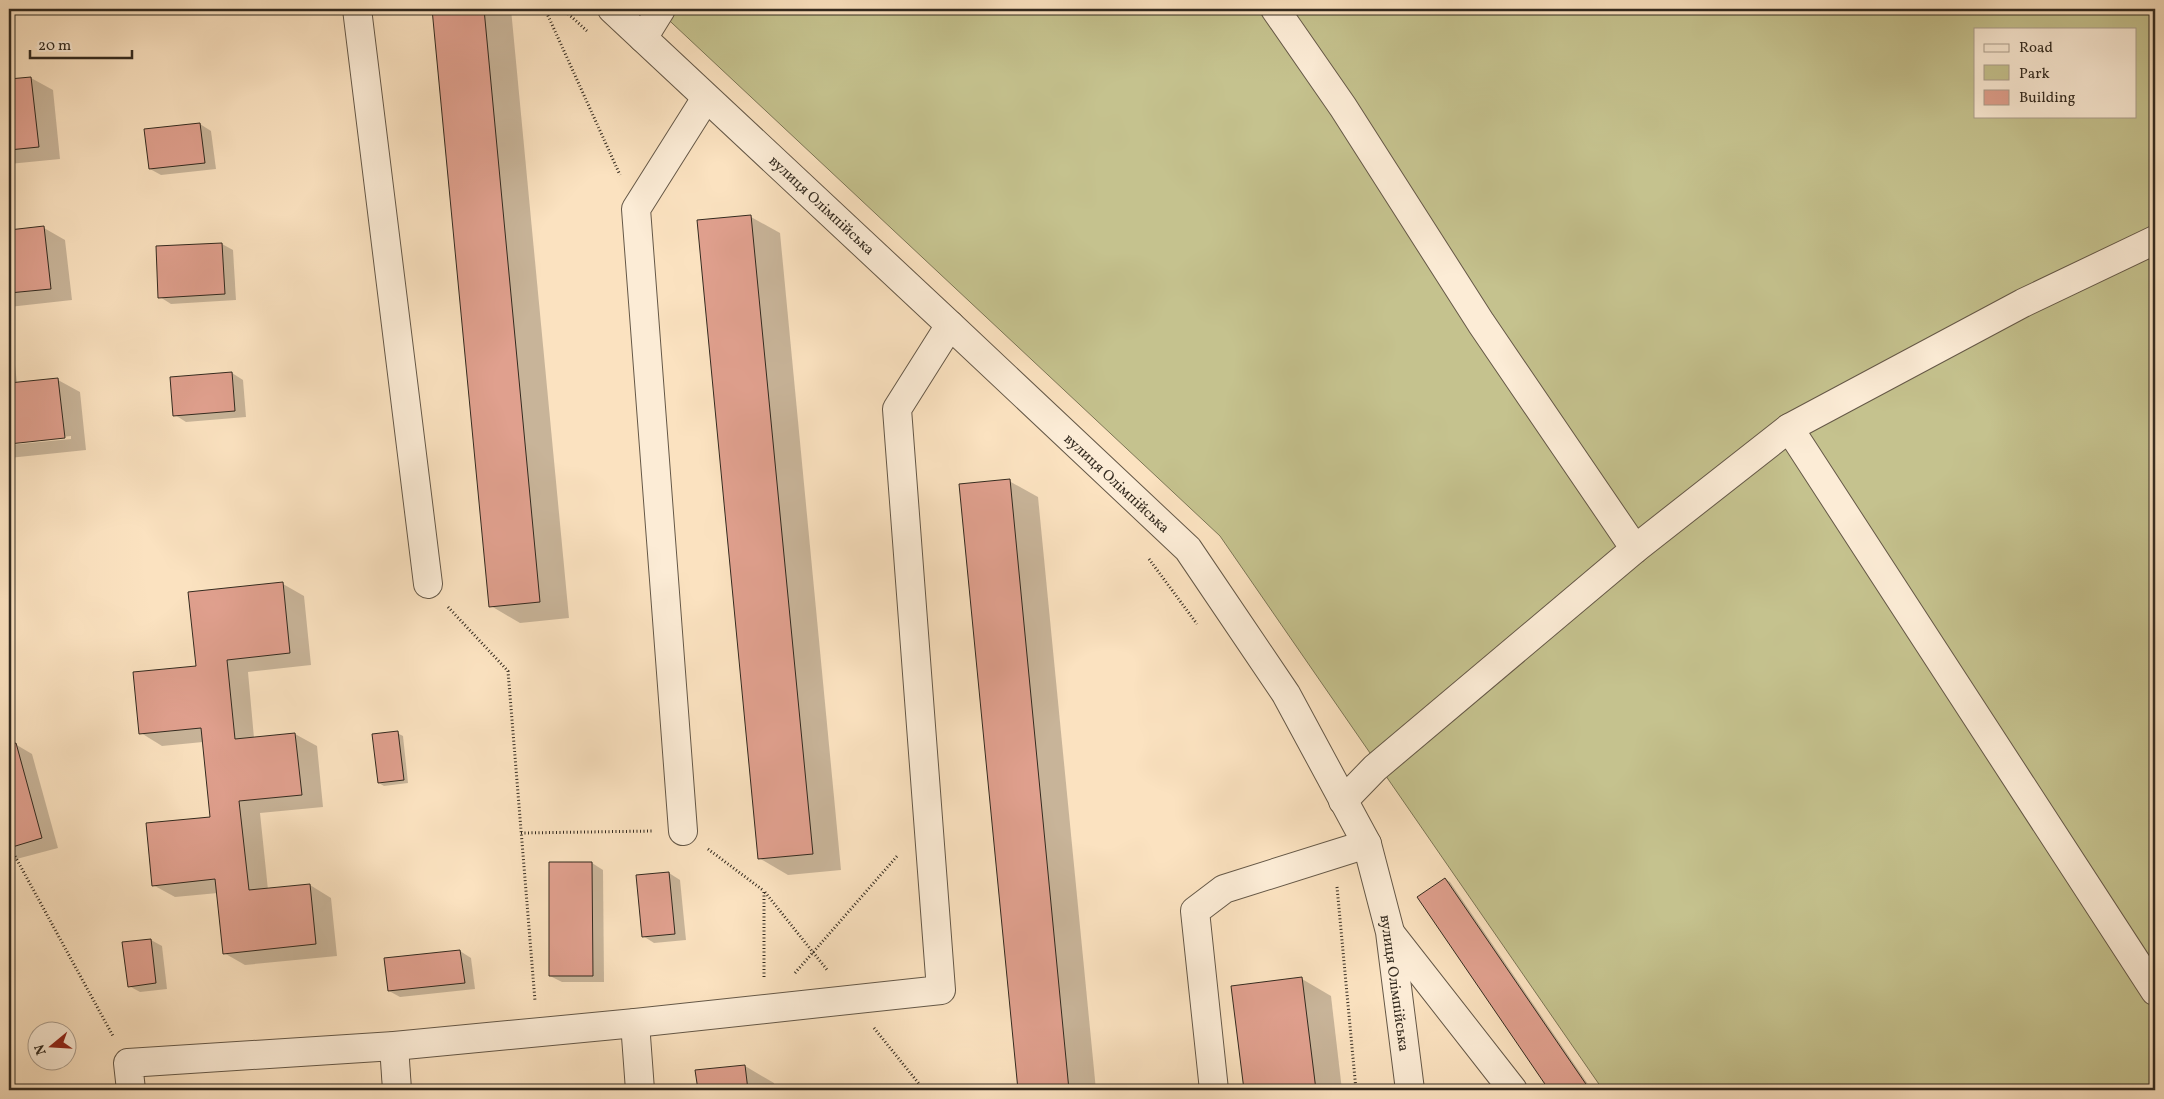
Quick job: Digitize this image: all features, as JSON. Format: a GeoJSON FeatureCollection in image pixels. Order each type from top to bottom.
{"type":"FeatureCollection","features":[{"type":"Feature","properties":{"kind":"street"},"geometry":{"type":"LineString","coordinates":[[357,9],[428,584]]}},
{"type":"Feature","properties":{"kind":"street","name":"вулиця Олімпійська"},"geometry":{"type":"LineString","coordinates":[[612,9],[950,324],[1188,550],[1286,694],[1367,844],[1390,932],[1410,1090]]}},
{"type":"Feature","properties":{"kind":"street"},"geometry":{"type":"LineString","coordinates":[[643,38],[661,9]]}},
{"type":"Feature","properties":{"kind":"street"},"geometry":{"type":"LineString","coordinates":[[1275,9],[1343,107],[1481,323],[1635,550]]}},
{"type":"Feature","properties":{"kind":"street"},"geometry":{"type":"LineString","coordinates":[[683,831],[636,209],[706,98]]}},
{"type":"Feature","properties":{"kind":"street"},"geometry":{"type":"LineString","coordinates":[[1343,801],[1375,768],[1635,550],[1789,428],[2023,303],[2155,240]]}},
{"type":"Feature","properties":{"kind":"street"},"geometry":{"type":"LineString","coordinates":[[130,1090],[128,1063],[394,1046],[538,1033],[941,990],[897,409],[950,324]]}},
{"type":"Feature","properties":{"kind":"street"},"geometry":{"type":"LineString","coordinates":[[1789,428],[2155,991]]}},
{"type":"Feature","properties":{"kind":"street"},"geometry":{"type":"LineString","coordinates":[[1214,1090],[1195,911],[1224,890],[1367,844]]}},
{"type":"Feature","properties":{"kind":"street"},"geometry":{"type":"LineString","coordinates":[[1390,932],[1513,1090]]}},
{"type":"Feature","properties":{"kind":"street"},"geometry":{"type":"LineString","coordinates":[[635,1023],[640,1090]]}},
{"type":"Feature","properties":{"kind":"street"},"geometry":{"type":"LineString","coordinates":[[394,1046],[397,1090]]}},
{"type":"Feature","properties":{"kind":"path"},"geometry":{"type":"LineString","coordinates":[[544,9],[636,209]]}},
{"type":"Feature","properties":{"kind":"path"},"geometry":{"type":"LineString","coordinates":[[563,9],[591,35]]}},
{"type":"Feature","properties":{"kind":"path"},"geometry":{"type":"LineString","coordinates":[[1145,553],[1202,631]]}},
{"type":"Feature","properties":{"kind":"path"},"geometry":{"type":"LineString","coordinates":[[428,584],[508,671],[538,1033]]}},
{"type":"Feature","properties":{"kind":"path"},"geometry":{"type":"LineString","coordinates":[[794,974],[928,821]]}},
{"type":"Feature","properties":{"kind":"path"},"geometry":{"type":"LineString","coordinates":[[521,833],[683,831],[764,891]]}},
{"type":"Feature","properties":{"kind":"path"},"geometry":{"type":"LineString","coordinates":[[10,847],[128,1063]]}},
{"type":"Feature","properties":{"kind":"path"},"geometry":{"type":"LineString","coordinates":[[1334,854],[1356,1090]]}},
{"type":"Feature","properties":{"kind":"green space"},"geometry":{"type":"Polygon","coordinates":[[[657,9],[2155,9],[2155,1090],[1603,1090],[1220,536],[657,9]]]}},
{"type":"Feature","properties":{"kind":"building"},"geometry":{"type":"Polygon","coordinates":[[[432,9],[484,9],[540,602],[489,607],[432,9]]]}},
{"type":"Feature","properties":{"kind":"building"},"geometry":{"type":"Polygon","coordinates":[[[31,77],[39,147],[9,150],[9,79],[31,77]]]}},
{"type":"Feature","properties":{"kind":"building"},"geometry":{"type":"Polygon","coordinates":[[[200,123],[205,163],[149,169],[144,129],[200,123]]]}},
{"type":"Feature","properties":{"kind":"building"},"geometry":{"type":"Polygon","coordinates":[[[751,215],[813,854],[758,859],[697,220],[751,215]]]}},
{"type":"Feature","properties":{"kind":"building"},"geometry":{"type":"Polygon","coordinates":[[[44,226],[51,289],[9,293],[9,230],[44,226]]]}},
{"type":"Feature","properties":{"kind":"building"},"geometry":{"type":"Polygon","coordinates":[[[222,243],[225,294],[158,298],[156,246],[222,243]]]}},
{"type":"Feature","properties":{"kind":"building"},"geometry":{"type":"Polygon","coordinates":[[[232,372],[235,411],[173,416],[170,377],[232,372]]]}},
{"type":"Feature","properties":{"kind":"building"},"geometry":{"type":"Polygon","coordinates":[[[58,378],[65,438],[9,444],[9,383],[58,378]]]}},
{"type":"Feature","properties":{"kind":"building"},"geometry":{"type":"Polygon","coordinates":[[[1010,479],[1069,1090],[1018,1090],[959,484],[1010,479]]]}},
{"type":"Feature","properties":{"kind":"building"},"geometry":{"type":"Polygon","coordinates":[[[283,582],[290,653],[227,660],[235,739],[295,733],[302,795],[239,801],[249,890],[310,884],[316,944],[223,954],[215,879],[152,886],[146,823],[210,817],[201,728],[139,734],[133,672],[196,666],[188,592],[283,582]]]}},
{"type":"Feature","properties":{"kind":"building"},"geometry":{"type":"Polygon","coordinates":[[[398,731],[404,780],[378,783],[372,734],[398,731]]]}},
{"type":"Feature","properties":{"kind":"building"},"geometry":{"type":"Polygon","coordinates":[[[16,743],[42,838],[9,848],[9,745],[16,743]]]}},
{"type":"Feature","properties":{"kind":"building"},"geometry":{"type":"Polygon","coordinates":[[[549,862],[592,862],[593,976],[549,976],[549,862]]]}},
{"type":"Feature","properties":{"kind":"building"},"geometry":{"type":"Polygon","coordinates":[[[669,872],[675,934],[642,937],[636,875],[669,872]]]}},
{"type":"Feature","properties":{"kind":"building"},"geometry":{"type":"Polygon","coordinates":[[[1445,878],[1590,1090],[1549,1090],[1417,897],[1445,878]]]}},
{"type":"Feature","properties":{"kind":"building"},"geometry":{"type":"Polygon","coordinates":[[[151,939],[156,983],[128,987],[122,942],[151,939]]]}},
{"type":"Feature","properties":{"kind":"building"},"geometry":{"type":"Polygon","coordinates":[[[460,950],[465,983],[388,991],[384,958],[460,950]]]}},
{"type":"Feature","properties":{"kind":"building"},"geometry":{"type":"Polygon","coordinates":[[[1302,977],[1316,1090],[1244,1090],[1231,986],[1302,977]]]}},
{"type":"Feature","properties":{"kind":"building"},"geometry":{"type":"Polygon","coordinates":[[[745,1065],[748,1090],[698,1090],[695,1070],[745,1065]]]}}]}
